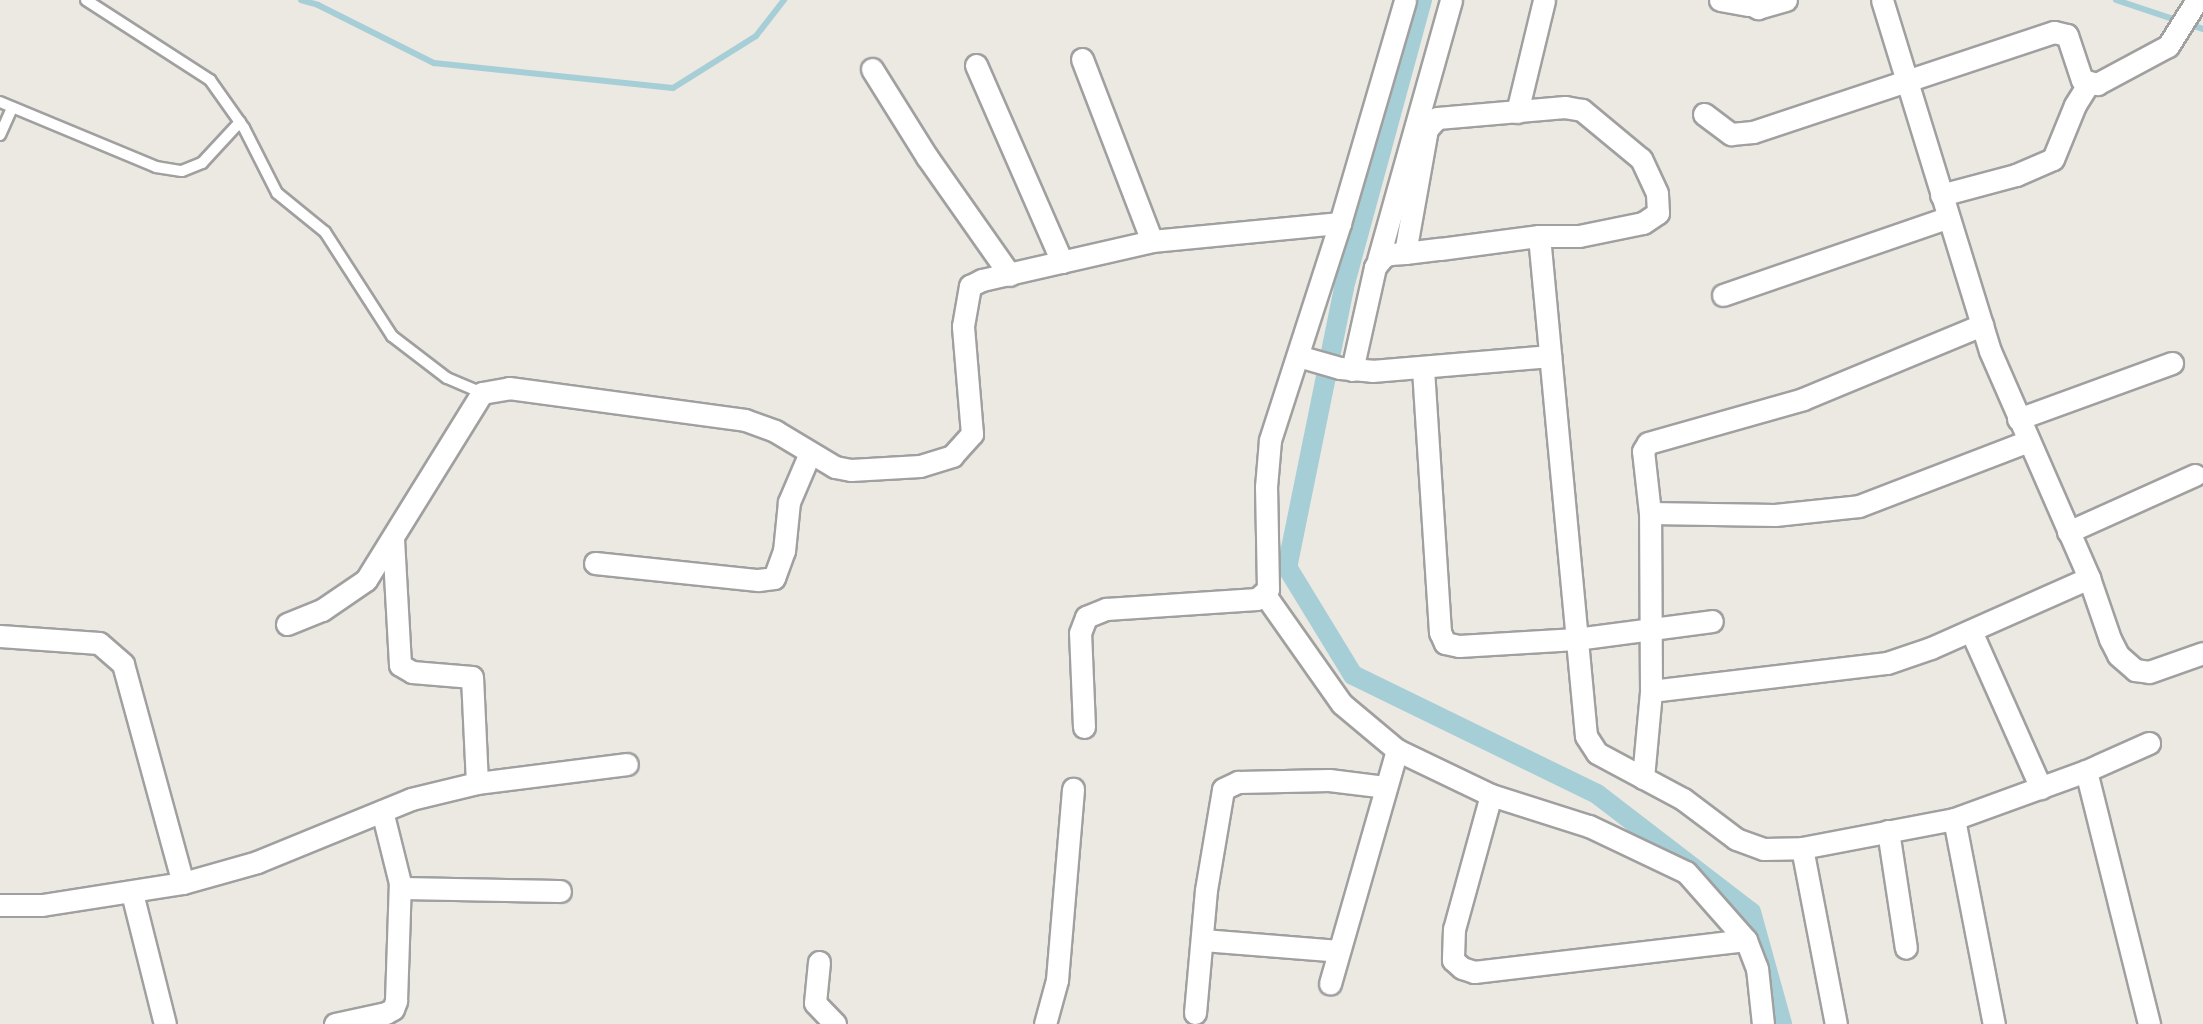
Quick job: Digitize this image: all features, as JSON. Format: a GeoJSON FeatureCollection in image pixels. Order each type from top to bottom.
{"type":"FeatureCollection","features":[{"type":"Feature","properties":{"kind":"street"},"geometry":{"type":"LineString","coordinates":[[1265,595],[1269,582],[1266,487],[1270,440],[1305,358],[1340,223],[1405,0]]}},
{"type":"Feature","properties":{"kind":"street"},"geometry":{"type":"LineString","coordinates":[[1346,369],[1451,0]]}},
{"type":"Feature","properties":{"kind":"street"},"geometry":{"type":"LineString","coordinates":[[1517,112],[1544,0]]}},
{"type":"Feature","properties":{"kind":"street"},"geometry":{"type":"LineString","coordinates":[[1720,0],[1769,7],[1786,0]]}},
{"type":"Feature","properties":{"kind":"street"},"geometry":{"type":"LineString","coordinates":[[1882,0],[1947,218],[1982,325],[2018,419],[2089,578],[2110,639],[2126,665],[2149,672],[2203,652]]}},
{"type":"Feature","properties":{"kind":"street"},"geometry":{"type":"LineString","coordinates":[[1704,114],[1731,134],[1753,132],[1867,93],[1908,84],[2054,32],[2067,35],[2082,80],[2089,83],[2105,81],[2148,59],[2180,33],[2197,0]]}},
{"type":"Feature","properties":{"kind":"street"},"geometry":{"type":"LineString","coordinates":[[1082,59],[1152,241]]}},
{"type":"Feature","properties":{"kind":"street"},"geometry":{"type":"LineString","coordinates":[[976,65],[1062,262]]}},
{"type":"Feature","properties":{"kind":"street"},"geometry":{"type":"LineString","coordinates":[[872,69],[927,157],[1010,274]]}},
{"type":"Feature","properties":{"kind":"street"},"geometry":{"type":"LineString","coordinates":[[1941,195],[2016,175],[2053,159],[2075,105],[2089,83]]}},
{"type":"Feature","properties":{"kind":"street"},"geometry":{"type":"LineString","coordinates":[[1378,260],[1405,254],[1539,236],[1579,236],[1643,223],[1658,213],[1657,193],[1641,159],[1582,110],[1565,107],[1431,121],[1405,254]]}},
{"type":"Feature","properties":{"kind":"street"},"geometry":{"type":"LineString","coordinates":[[1723,295],[1947,218]]}},
{"type":"Feature","properties":{"kind":"street"},"geometry":{"type":"LineString","coordinates":[[287,624],[322,610],[356,589],[393,539],[482,393],[509,388],[745,420],[775,431],[825,465],[851,470],[920,466],[952,456],[963,448],[974,425],[963,326],[966,294],[982,280],[1152,241],[1340,223]]}},
{"type":"Feature","properties":{"kind":"street"},"geometry":{"type":"LineString","coordinates":[[1539,236],[1576,639],[1590,746],[1683,799],[1750,846],[1802,848],[1954,819],[2086,771],[2148,743]]}},
{"type":"Feature","properties":{"kind":"street"},"geometry":{"type":"LineString","coordinates":[[1644,778],[1652,691],[1648,630],[1650,513],[1643,451],[1648,442],[1803,399],[1982,325]]}},
{"type":"Feature","properties":{"kind":"street"},"geometry":{"type":"LineString","coordinates":[[1305,358],[1346,369],[1423,369],[1550,356]]}},
{"type":"Feature","properties":{"kind":"street"},"geometry":{"type":"LineString","coordinates":[[2018,419],[2172,363]]}},
{"type":"Feature","properties":{"kind":"street"},"geometry":{"type":"LineString","coordinates":[[1423,369],[1440,632],[1445,643],[1459,646],[1576,639],[1712,621]]}},
{"type":"Feature","properties":{"kind":"street"},"geometry":{"type":"LineString","coordinates":[[1650,513],[1775,515],[1859,506],[2028,441]]}},
{"type":"Feature","properties":{"kind":"street"},"geometry":{"type":"LineString","coordinates":[[595,563],[758,580],[774,578],[784,551],[789,502],[809,455]]}},
{"type":"Feature","properties":{"kind":"street"},"geometry":{"type":"LineString","coordinates":[[2068,532],[2195,475]]}},
{"type":"Feature","properties":{"kind":"street"},"geometry":{"type":"LineString","coordinates":[[393,539],[400,665],[412,672],[472,677],[477,783]]}},
{"type":"Feature","properties":{"kind":"street"},"geometry":{"type":"LineString","coordinates":[[1652,691],[1855,669],[1909,656],[2089,578]]}},
{"type":"Feature","properties":{"kind":"street"},"geometry":{"type":"LineString","coordinates":[[1084,727],[1080,633],[1086,617],[1106,609],[1228,603],[1265,595]]}},
{"type":"Feature","properties":{"kind":"street"},"geometry":{"type":"LineString","coordinates":[[1265,595],[1342,704],[1397,750],[1491,795],[1589,826],[1656,855],[1703,887],[1746,940],[1757,968],[1763,1024]]}},
{"type":"Feature","properties":{"kind":"street"},"geometry":{"type":"LineString","coordinates":[[1971,631],[2041,788]]}},
{"type":"Feature","properties":{"kind":"street"},"geometry":{"type":"LineString","coordinates":[[0,636],[90,641],[113,652],[123,664],[183,883]]}},
{"type":"Feature","properties":{"kind":"street"},"geometry":{"type":"LineString","coordinates":[[1329,984],[1397,750]]}},
{"type":"Feature","properties":{"kind":"street"},"geometry":{"type":"LineString","coordinates":[[0,905],[42,905],[132,893],[183,883],[257,862],[382,811],[477,783],[627,764]]}},
{"type":"Feature","properties":{"kind":"street"},"geometry":{"type":"LineString","coordinates":[[2086,771],[2149,1024]]}},
{"type":"Feature","properties":{"kind":"street"},"geometry":{"type":"LineString","coordinates":[[1195,1013],[1206,890],[1223,789],[1238,782],[1329,780],[1385,787]]}},
{"type":"Feature","properties":{"kind":"street"},"geometry":{"type":"LineString","coordinates":[[1045,1024],[1057,980],[1073,789]]}},
{"type":"Feature","properties":{"kind":"street"},"geometry":{"type":"LineString","coordinates":[[1491,795],[1454,928],[1453,960],[1462,968],[1474,972],[1746,940]]}},
{"type":"Feature","properties":{"kind":"street"},"geometry":{"type":"LineString","coordinates":[[334,1024],[393,1009],[400,972],[400,888],[382,811]]}},
{"type":"Feature","properties":{"kind":"street"},"geometry":{"type":"LineString","coordinates":[[1954,819],[1994,1024]]}},
{"type":"Feature","properties":{"kind":"street"},"geometry":{"type":"LineString","coordinates":[[1888,831],[1906,948]]}},
{"type":"Feature","properties":{"kind":"street"},"geometry":{"type":"LineString","coordinates":[[1802,848],[1836,1024]]}},
{"type":"Feature","properties":{"kind":"street"},"geometry":{"type":"LineString","coordinates":[[400,888],[560,891]]}},
{"type":"Feature","properties":{"kind":"street"},"geometry":{"type":"LineString","coordinates":[[132,893],[165,1024]]}},
{"type":"Feature","properties":{"kind":"street"},"geometry":{"type":"LineString","coordinates":[[1203,940],[1339,951]]}},
{"type":"Feature","properties":{"kind":"street"},"geometry":{"type":"LineString","coordinates":[[819,962],[815,1003],[835,1024]]}},
{"type":"Feature","properties":{"kind":"lane"},"geometry":{"type":"LineString","coordinates":[[86,0],[194,66],[210,80],[240,122],[277,193],[325,232],[392,336],[447,378],[482,393]]}},
{"type":"Feature","properties":{"kind":"lane"},"geometry":{"type":"LineString","coordinates":[[0,102],[156,167],[182,171],[202,163],[240,122]]}},
{"type":"Feature","properties":{"kind":"lane"},"geometry":{"type":"LineString","coordinates":[[0,135],[12,108]]}},
{"type":"Feature","properties":{"kind":"waterway"},"geometry":{"type":"LineString","coordinates":[[301,0],[318,5],[434,63],[673,88],[756,36],[784,0]]}},
{"type":"Feature","properties":{"kind":"waterway"},"geometry":{"type":"LineString","coordinates":[[1422,0],[1344,288],[1287,567],[1353,675],[1597,794],[1751,912],[1782,1024]]}},
{"type":"Feature","properties":{"kind":"waterway"},"geometry":{"type":"LineString","coordinates":[[2116,0],[2203,29]]}}]}
